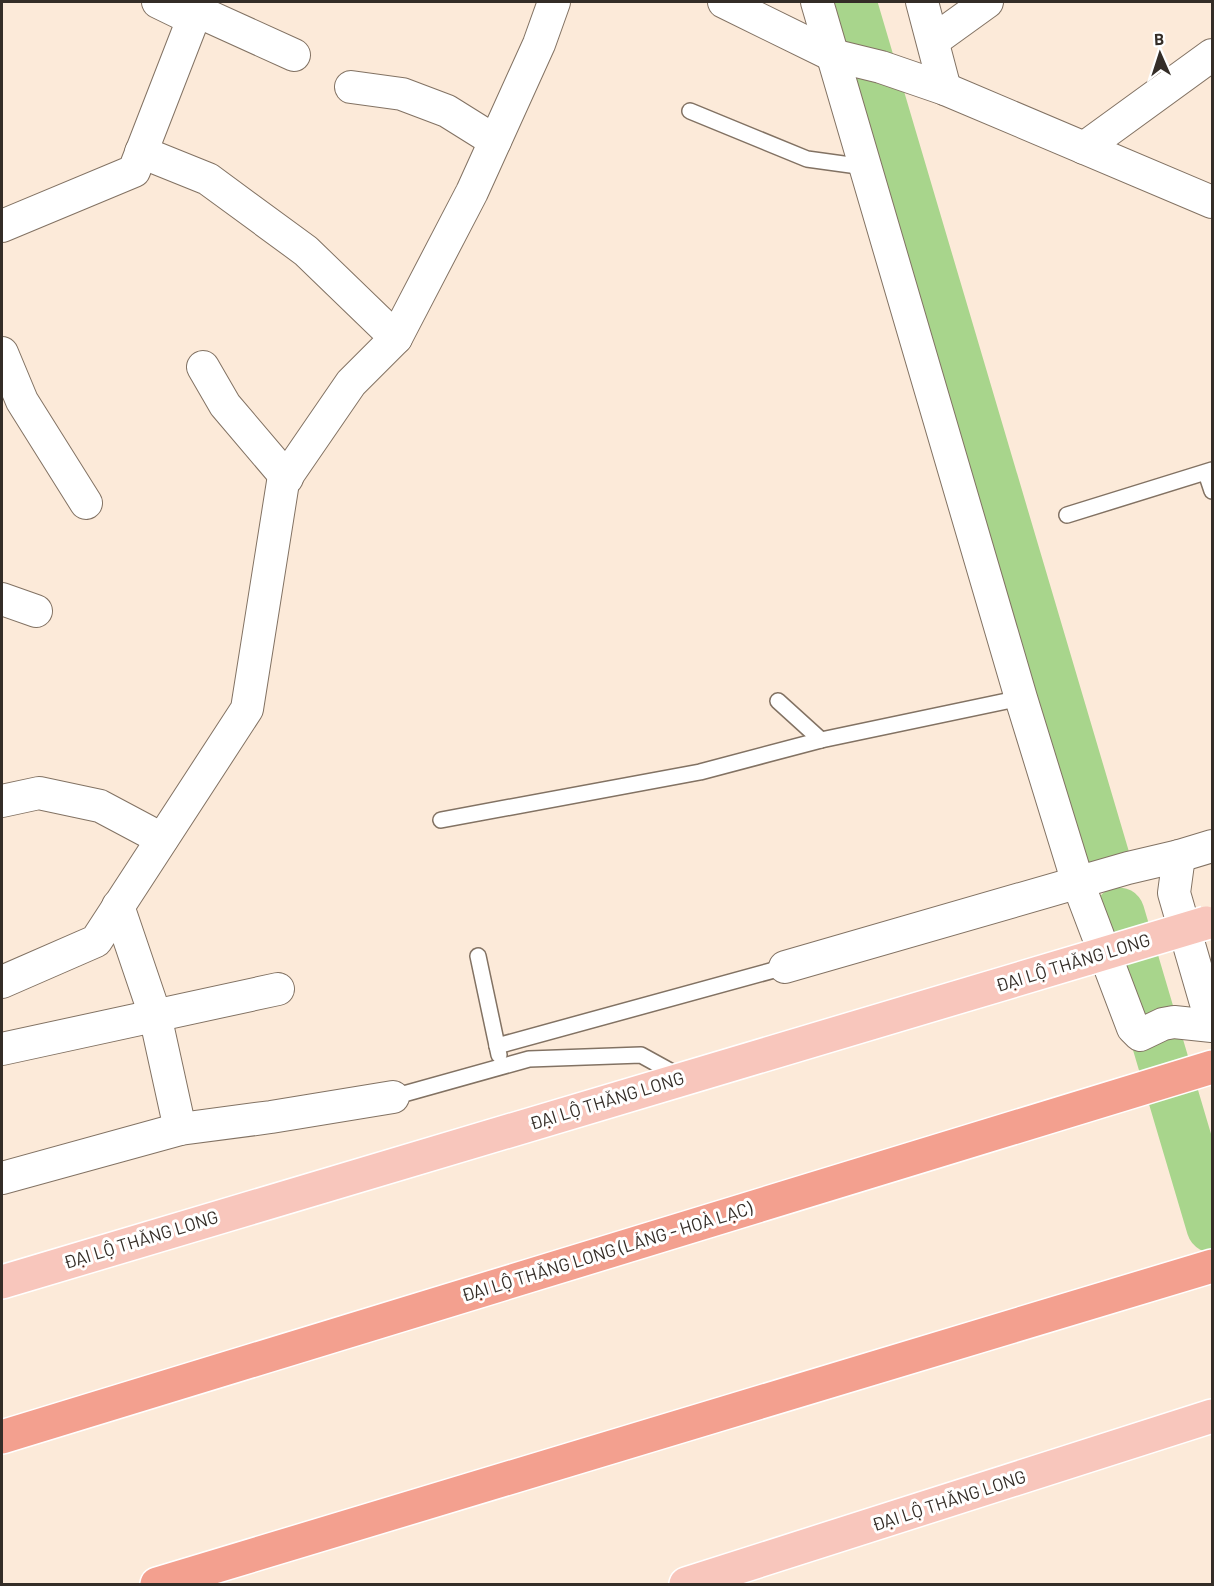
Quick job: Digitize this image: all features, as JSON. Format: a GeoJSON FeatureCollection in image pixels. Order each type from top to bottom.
{"type":"FeatureCollection","features":[{"type":"Feature","properties":{"kind":"highway","name":"ĐẠI LỘ THĂNG LONG (LÁNG - HOÀ LẠC)"},"geometry":{"type":"LineString","coordinates":[[2,1437],[1212,1067]]}},
{"type":"Feature","properties":{"kind":"highway"},"geometry":{"type":"LineString","coordinates":[[157,1584],[1207,1268]]}},
{"type":"Feature","properties":{"kind":"main road","name":"ĐẠI LỘ THĂNG LONG"},"geometry":{"type":"LineString","coordinates":[[2,1282],[1209,922]]}},
{"type":"Feature","properties":{"kind":"main road","name":"ĐẠI LỘ THĂNG LONG"},"geometry":{"type":"LineString","coordinates":[[686,1584],[1205,1419]]}},
{"type":"Feature","properties":{"kind":"street"},"geometry":{"type":"LineString","coordinates":[[158,2],[197,11],[294,55]]}},
{"type":"Feature","properties":{"kind":"street"},"geometry":{"type":"LineString","coordinates":[[2,982],[96,941],[247,709],[283,482],[351,382],[396,338],[472,192],[539,44],[554,2]]}},
{"type":"Feature","properties":{"kind":"street"},"geometry":{"type":"LineString","coordinates":[[724,2],[832,55],[881,67],[945,89],[1212,202]]}},
{"type":"Feature","properties":{"kind":"street"},"geometry":{"type":"LineString","coordinates":[[817,2],[1021,698],[1078,883],[1133,1028],[1152,1029],[1174,1022],[1212,1025],[1174,893],[1179,856]]}},
{"type":"Feature","properties":{"kind":"street"},"geometry":{"type":"LineString","coordinates":[[922,2],[945,89]]}},
{"type":"Feature","properties":{"kind":"street"},"geometry":{"type":"LineString","coordinates":[[933,41],[987,2]]}},
{"type":"Feature","properties":{"kind":"street"},"geometry":{"type":"LineString","coordinates":[[2,226],[134,171],[197,11]]}},
{"type":"Feature","properties":{"kind":"street"},"geometry":{"type":"LineString","coordinates":[[1084,148],[1212,55]]}},
{"type":"Feature","properties":{"kind":"street"},"geometry":{"type":"LineString","coordinates":[[351,87],[402,94],[447,111],[495,141]]}},
{"type":"Feature","properties":{"kind":"street"},"geometry":{"type":"LineString","coordinates":[[141,152],[208,179],[306,251],[396,338]]}},
{"type":"Feature","properties":{"kind":"street"},"geometry":{"type":"LineString","coordinates":[[2,353],[22,401],[86,503]]}},
{"type":"Feature","properties":{"kind":"street"},"geometry":{"type":"LineString","coordinates":[[203,367],[225,405],[287,478]]}},
{"type":"Feature","properties":{"kind":"street"},"geometry":{"type":"LineString","coordinates":[[2,599],[36,611]]}},
{"type":"Feature","properties":{"kind":"street"},"geometry":{"type":"LineString","coordinates":[[2,801],[39,793],[100,806],[162,839]]}},
{"type":"Feature","properties":{"kind":"street"},"geometry":{"type":"LineString","coordinates":[[785,967],[1212,846]]}},
{"type":"Feature","properties":{"kind":"street"},"geometry":{"type":"LineString","coordinates":[[118,906],[155,1015],[180,1129]]}},
{"type":"Feature","properties":{"kind":"street"},"geometry":{"type":"LineString","coordinates":[[2,1049],[278,989]]}},
{"type":"Feature","properties":{"kind":"street"},"geometry":{"type":"LineString","coordinates":[[2,1178],[180,1129],[271,1117],[393,1096]]}},
{"type":"Feature","properties":{"kind":"lane"},"geometry":{"type":"LineString","coordinates":[[690,111],[807,159],[865,167]]}},
{"type":"Feature","properties":{"kind":"lane"},"geometry":{"type":"LineString","coordinates":[[1067,515],[1209,472],[1212,491]]}},
{"type":"Feature","properties":{"kind":"lane"},"geometry":{"type":"LineString","coordinates":[[441,820],[700,772],[821,740],[1021,698]]}},
{"type":"Feature","properties":{"kind":"lane"},"geometry":{"type":"LineString","coordinates":[[778,701],[821,740]]}},
{"type":"Feature","properties":{"kind":"lane"},"geometry":{"type":"LineString","coordinates":[[478,956],[502,1066]]}},
{"type":"Feature","properties":{"kind":"lane"},"geometry":{"type":"LineString","coordinates":[[497,1046],[785,967]]}},
{"type":"Feature","properties":{"kind":"lane"},"geometry":{"type":"LineString","coordinates":[[393,1096],[530,1059],[641,1055],[684,1078]]}},
{"type":"Feature","properties":{"kind":"waterway"},"geometry":{"type":"LineString","coordinates":[[851,2],[1106,864]]}},
{"type":"Feature","properties":{"kind":"waterway"},"geometry":{"type":"LineString","coordinates":[[1119,913],[1212,1227]]}}]}
